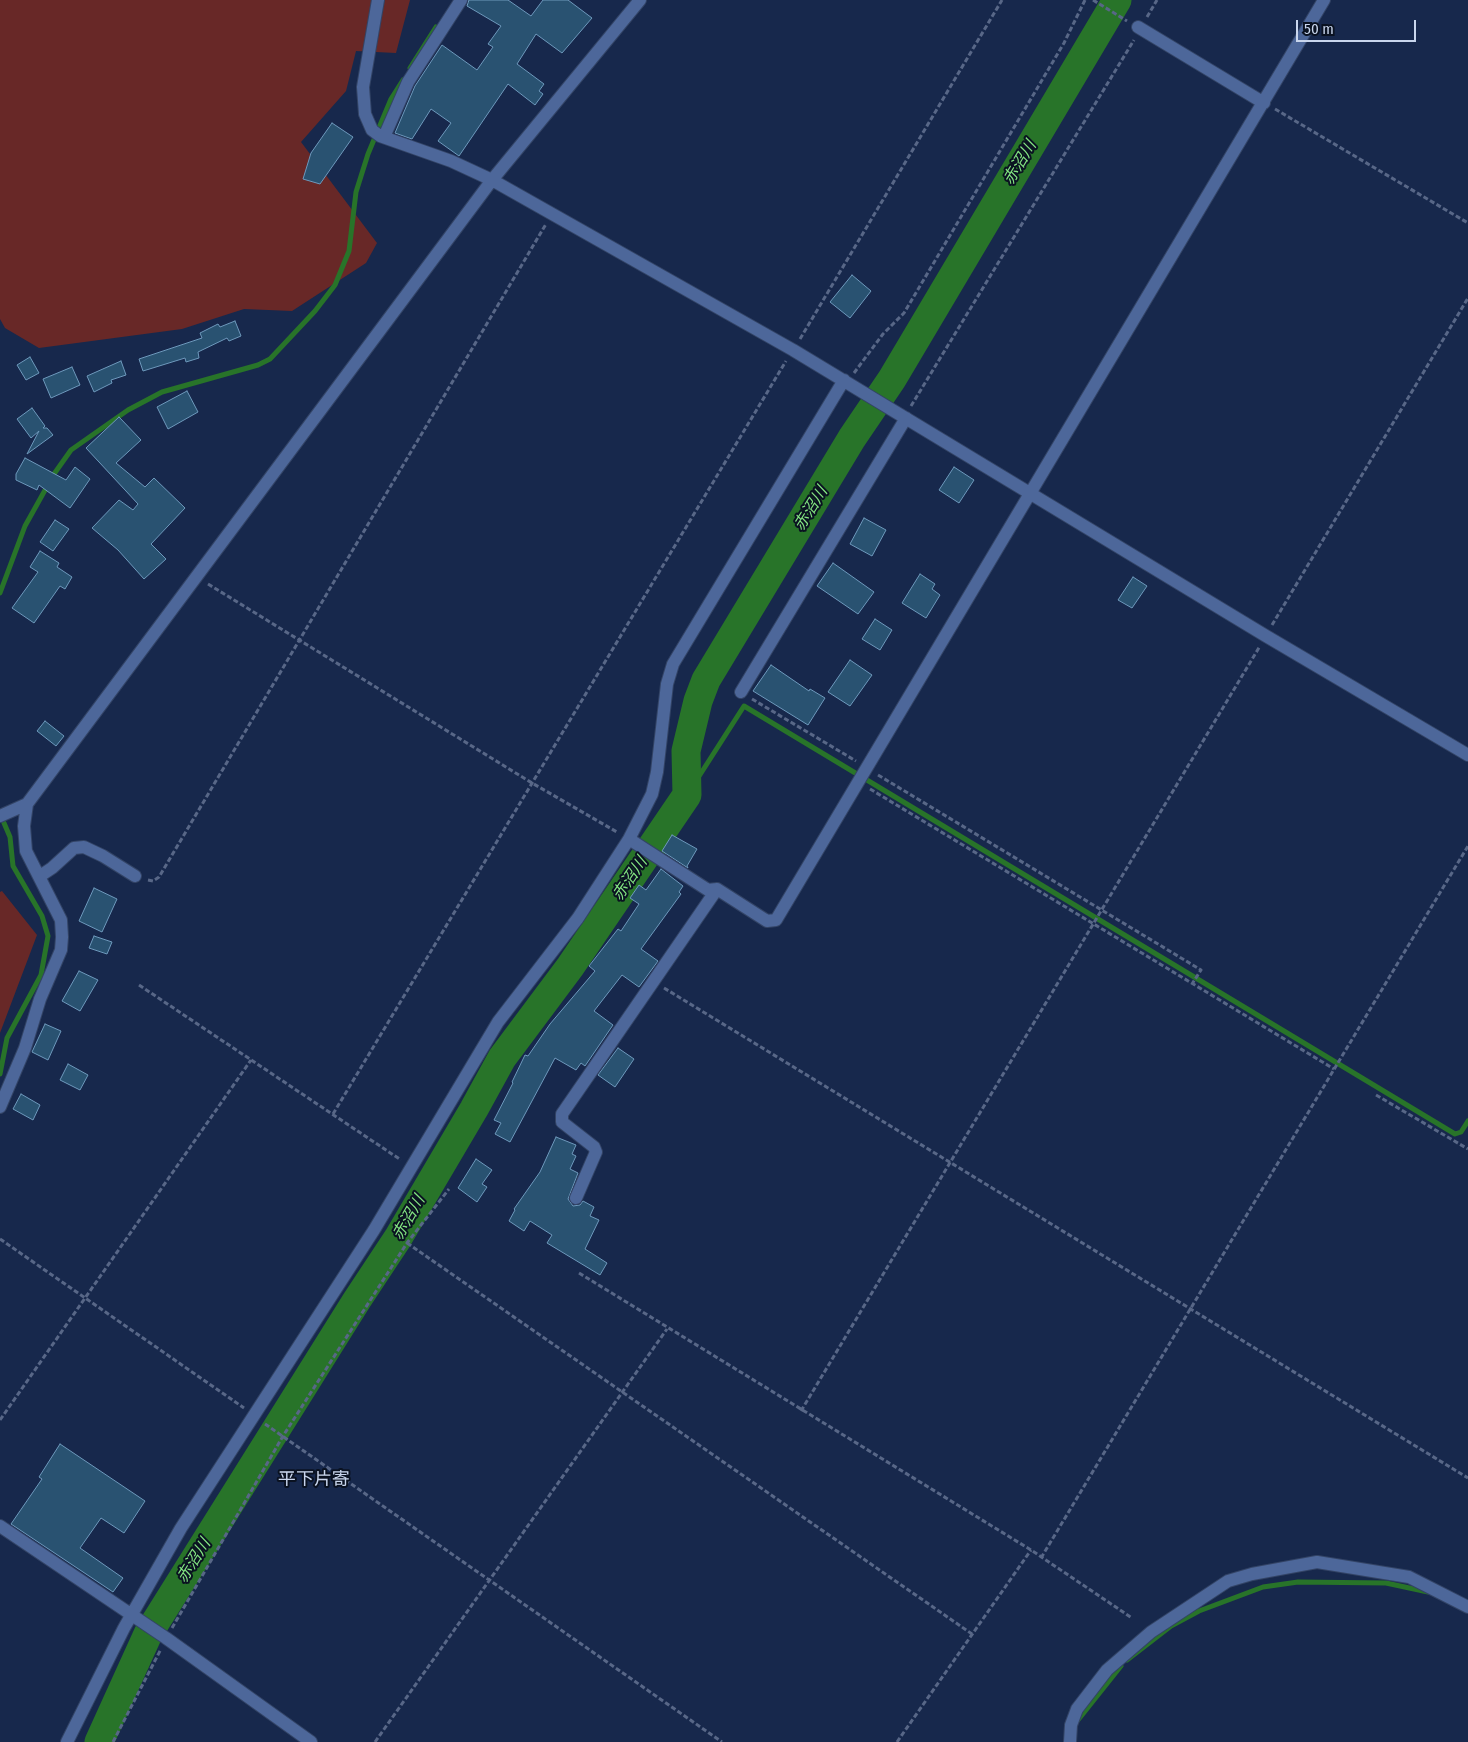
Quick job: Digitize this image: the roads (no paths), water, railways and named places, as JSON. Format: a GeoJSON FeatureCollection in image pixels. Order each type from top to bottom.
{"type":"FeatureCollection","features":[{"type":"Feature","properties":{"kind":"street"},"geometry":{"type":"LineString","coordinates":[[378,0],[364,87],[365,114],[379,134],[451,161],[492,180],[793,350],[1266,636],[1468,755]]}},
{"type":"Feature","properties":{"kind":"street"},"geometry":{"type":"LineString","coordinates":[[379,134],[408,82],[461,0]]}},
{"type":"Feature","properties":{"kind":"street"},"geometry":{"type":"LineString","coordinates":[[0,1107],[26,1048],[40,999],[61,950],[62,920],[26,850],[24,826],[27,804],[195,576],[492,180],[640,0]]}},
{"type":"Feature","properties":{"kind":"street"},"geometry":{"type":"LineString","coordinates":[[629,839],[708,890],[717,889],[767,921],[776,920],[1324,0]]}},
{"type":"Feature","properties":{"kind":"street"},"geometry":{"type":"LineString","coordinates":[[1139,28],[1264,102]]}},
{"type":"Feature","properties":{"kind":"street"},"geometry":{"type":"LineString","coordinates":[[68,1742],[131,1615],[181,1528],[412,1167],[498,1022],[578,918],[646,810],[654,787],[667,684],[674,664],[848,383]]}},
{"type":"Feature","properties":{"kind":"street"},"geometry":{"type":"LineString","coordinates":[[741,692],[902,416]]}},
{"type":"Feature","properties":{"kind":"street"},"geometry":{"type":"LineString","coordinates":[[3,815],[27,804]]}},
{"type":"Feature","properties":{"kind":"street"},"geometry":{"type":"LineString","coordinates":[[40,876],[74,848],[84,847],[103,856],[135,876]]}},
{"type":"Feature","properties":{"kind":"street"},"geometry":{"type":"LineString","coordinates":[[576,1198],[596,1152],[594,1147],[562,1122],[562,1114],[717,889]]}},
{"type":"Feature","properties":{"kind":"street"},"geometry":{"type":"LineString","coordinates":[[0,1526],[163,1636],[311,1742]]}},
{"type":"Feature","properties":{"kind":"street"},"geometry":{"type":"LineString","coordinates":[[1070,1742],[1071,1725],[1077,1709],[1107,1670],[1151,1632],[1228,1582],[1252,1574],[1318,1562],[1409,1577],[1468,1608]]}},
{"type":"Feature","properties":{"kind":"waterway","name":"赤沼川"},"geometry":{"type":"LineString","coordinates":[[99,1742],[148,1634],[357,1300],[398,1238],[502,1058],[570,967],[687,795],[686,751],[698,701],[706,680],[852,438],[892,379],[1117,0]]}},
{"type":"Feature","properties":{"kind":"waterway"},"geometry":{"type":"LineString","coordinates":[[410,68],[436,27]]}},
{"type":"Feature","properties":{"kind":"waterway"},"geometry":{"type":"LineString","coordinates":[[0,593],[25,526],[54,474],[71,450],[128,410],[162,392],[258,365],[270,359],[315,311],[335,285],[349,251],[356,192],[368,154],[391,99],[403,80]]}},
{"type":"Feature","properties":{"kind":"waterway"},"geometry":{"type":"LineString","coordinates":[[687,795],[744,706],[1455,1134],[1461,1132],[1468,1121]]}},
{"type":"Feature","properties":{"kind":"waterway"},"geometry":{"type":"LineString","coordinates":[[0,1074],[7,1038],[41,975],[48,936],[42,916],[13,866],[10,837],[1,816]]}},
{"type":"Feature","properties":{"kind":"waterway"},"geometry":{"type":"LineString","coordinates":[[1127,1660],[1171,1626],[1199,1611],[1263,1587],[1298,1582],[1386,1583],[1428,1592]]}},
{"type":"Feature","properties":{"kind":"waterway"},"geometry":{"type":"LineString","coordinates":[[1078,1720],[1121,1666]]}},
{"type":"Feature","properties":{"kind":"district","name":"平下片寄"},"geometry":{"type":"Point","coordinates":[314,1480]}}]}
